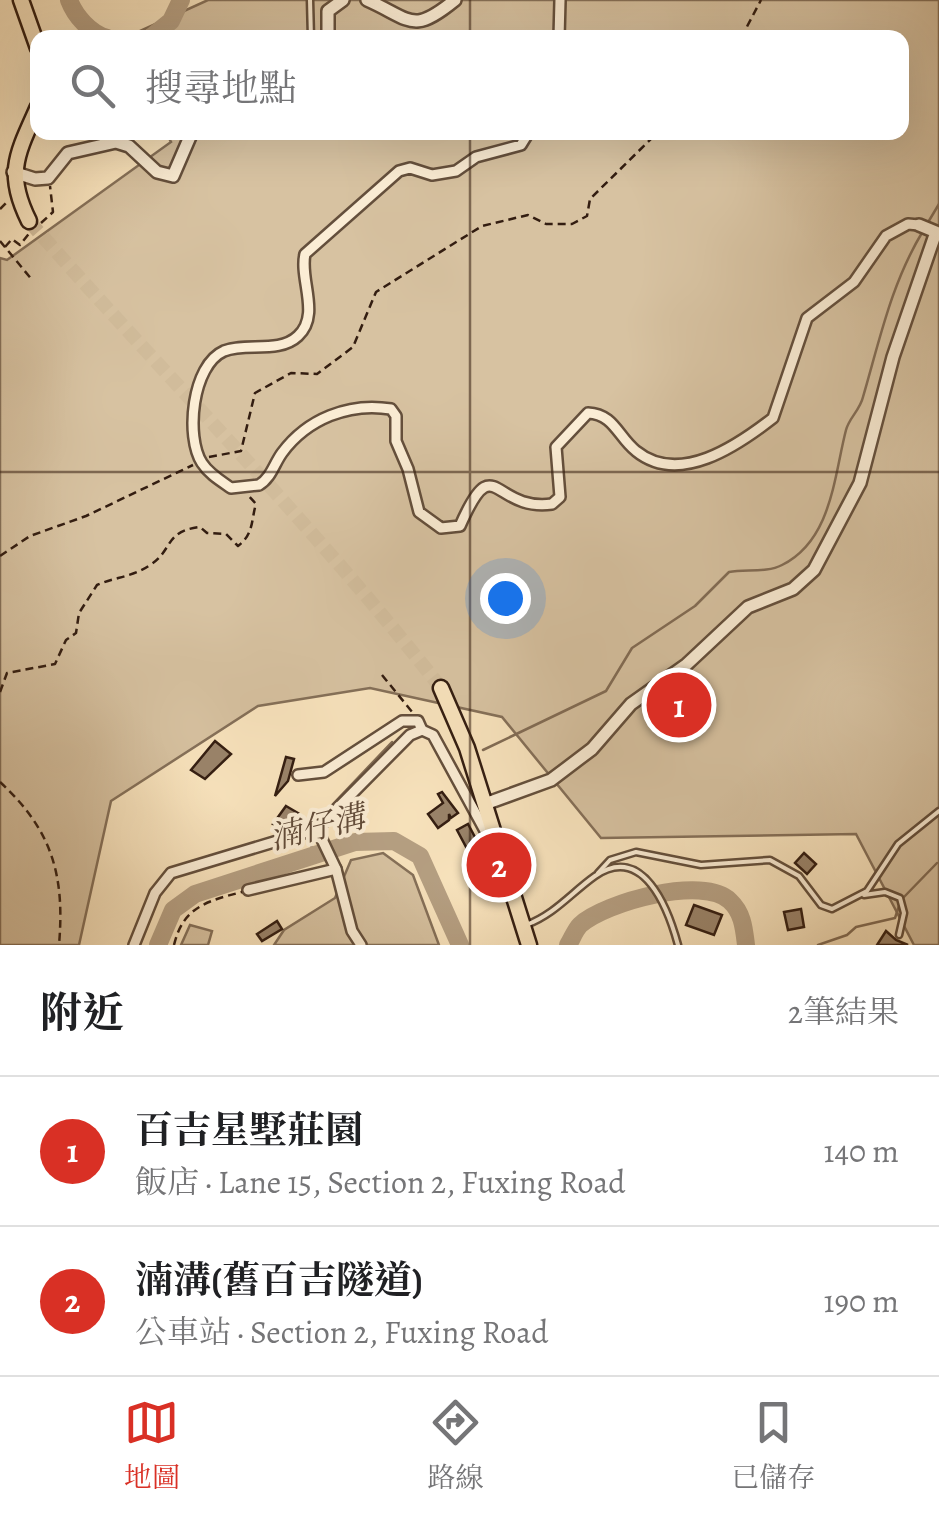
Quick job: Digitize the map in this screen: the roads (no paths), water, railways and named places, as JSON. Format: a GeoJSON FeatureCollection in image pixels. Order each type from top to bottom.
{"type":"FeatureCollection","features":[{"type":"Feature","properties":{"kind":"main road"},"geometry":{"type":"LineString","coordinates":[[20,0],[31,30]]}},
{"type":"Feature","properties":{"kind":"main road"},"geometry":{"type":"LineString","coordinates":[[28,221],[16,194],[13,172],[30,128]]}},
{"type":"Feature","properties":{"kind":"main road"},"geometry":{"type":"LineString","coordinates":[[441,688],[467,748],[478,806],[503,859],[529,945]]}},
{"type":"Feature","properties":{"kind":"street"},"geometry":{"type":"LineString","coordinates":[[328,30],[328,11],[343,0]]}},
{"type":"Feature","properties":{"kind":"street"},"geometry":{"type":"LineString","coordinates":[[367,0],[411,24],[422,23],[455,0]]}},
{"type":"Feature","properties":{"kind":"street"},"geometry":{"type":"LineString","coordinates":[[559,30],[560,0]]}},
{"type":"Feature","properties":{"kind":"street"},"geometry":{"type":"LineString","coordinates":[[13,172],[48,178],[68,153],[116,142],[129,146],[157,172],[172,176],[188,140]]}},
{"type":"Feature","properties":{"kind":"street"},"geometry":{"type":"LineString","coordinates":[[298,775],[324,772],[402,721],[420,725],[432,735],[448,766],[478,806],[551,780],[592,750],[631,704],[686,665],[748,607],[793,590],[814,570],[860,483],[892,356],[938,230],[908,224],[886,236],[854,282],[807,318],[773,418],[698,462],[666,465],[637,452],[607,417],[588,413],[556,446],[560,497],[552,504],[522,502],[492,486],[482,486],[475,491],[460,526],[442,528],[419,512],[408,468],[396,441],[396,416],[390,409],[378,407],[335,414],[303,429],[266,481],[243,490],[222,482],[201,462],[194,427],[205,367],[224,351],[282,344],[299,335],[308,318],[302,269],[305,254],[399,171],[410,168],[432,175],[456,171],[476,157],[521,145],[524,140]]}},
{"type":"Feature","properties":{"kind":"street"},"geometry":{"type":"LineString","coordinates":[[134,945],[156,893],[171,873],[317,830],[420,725]]}},
{"type":"Feature","properties":{"kind":"street"},"geometry":{"type":"LineString","coordinates":[[448,766],[464,770],[467,748]]}},
{"type":"Feature","properties":{"kind":"street"},"geometry":{"type":"LineString","coordinates":[[317,830],[336,869],[352,931],[361,945]]}},
{"type":"Feature","properties":{"kind":"street"},"geometry":{"type":"LineString","coordinates":[[248,890],[336,869]]}},
{"type":"Feature","properties":{"kind":"lane"},"geometry":{"type":"LineString","coordinates":[[310,0],[311,30]]}},
{"type":"Feature","properties":{"kind":"lane"},"geometry":{"type":"LineString","coordinates":[[859,896],[874,883],[898,844],[939,811]]}},
{"type":"Feature","properties":{"kind":"lane"},"geometry":{"type":"LineString","coordinates":[[526,925],[556,911],[610,860],[636,852],[701,864],[750,858],[785,866],[827,908],[859,896],[885,892],[900,898],[904,913],[898,935]]}},
{"type":"Feature","properties":{"kind":"lane"},"geometry":{"type":"LineString","coordinates":[[598,874],[624,866],[636,868],[652,884],[678,945]]}},
{"type":"Feature","properties":{"kind":"waterway"},"geometry":{"type":"LineString","coordinates":[[69,0],[93,30]]}},
{"type":"Feature","properties":{"kind":"waterway"},"geometry":{"type":"LineString","coordinates":[[160,30],[171,21],[181,0]]}},
{"type":"Feature","properties":{"kind":"waterway"},"geometry":{"type":"LineString","coordinates":[[927,224],[939,204]]}},
{"type":"Feature","properties":{"kind":"waterway"},"geometry":{"type":"LineString","coordinates":[[483,750],[606,691],[632,648],[695,606],[729,572],[782,565],[811,540],[828,505],[846,430],[862,402],[894,292],[923,231]]}},
{"type":"Feature","properties":{"kind":"waterway"},"geometry":{"type":"LineString","coordinates":[[315,823],[392,742]]}},
{"type":"Feature","properties":{"kind":"waterway","name":"湳仔溝"},"geometry":{"type":"LineString","coordinates":[[158,945],[173,910],[195,894],[355,842],[394,841],[420,856],[460,945]]}},
{"type":"Feature","properties":{"kind":"waterway"},"geometry":{"type":"LineString","coordinates":[[311,846],[314,853]]}},
{"type":"Feature","properties":{"kind":"waterway"},"geometry":{"type":"LineString","coordinates":[[903,898],[937,863]]}},
{"type":"Feature","properties":{"kind":"waterway","name":"湳仔溝"},"geometry":{"type":"LineString","coordinates":[[568,945],[580,925],[593,916],[632,900],[678,891],[717,894],[730,901],[738,911],[746,945]]}},
{"type":"Feature","properties":{"kind":"waterway"},"geometry":{"type":"LineString","coordinates":[[818,945],[847,935],[856,927],[895,918],[899,906]]}},
{"type":"Feature","properties":{"kind":"tunnel"},"geometry":{"type":"LineString","coordinates":[[29,221],[291,509],[441,688]]}},
{"type":"Feature","properties":{"kind":"place","name":"百吉星墅莊園"},"geometry":{"type":"Point","coordinates":[679,705]}},
{"type":"Feature","properties":{"kind":"place","name":"湳溝(舊百吉隧道)"},"geometry":{"type":"Point","coordinates":[499,865]}}]}
